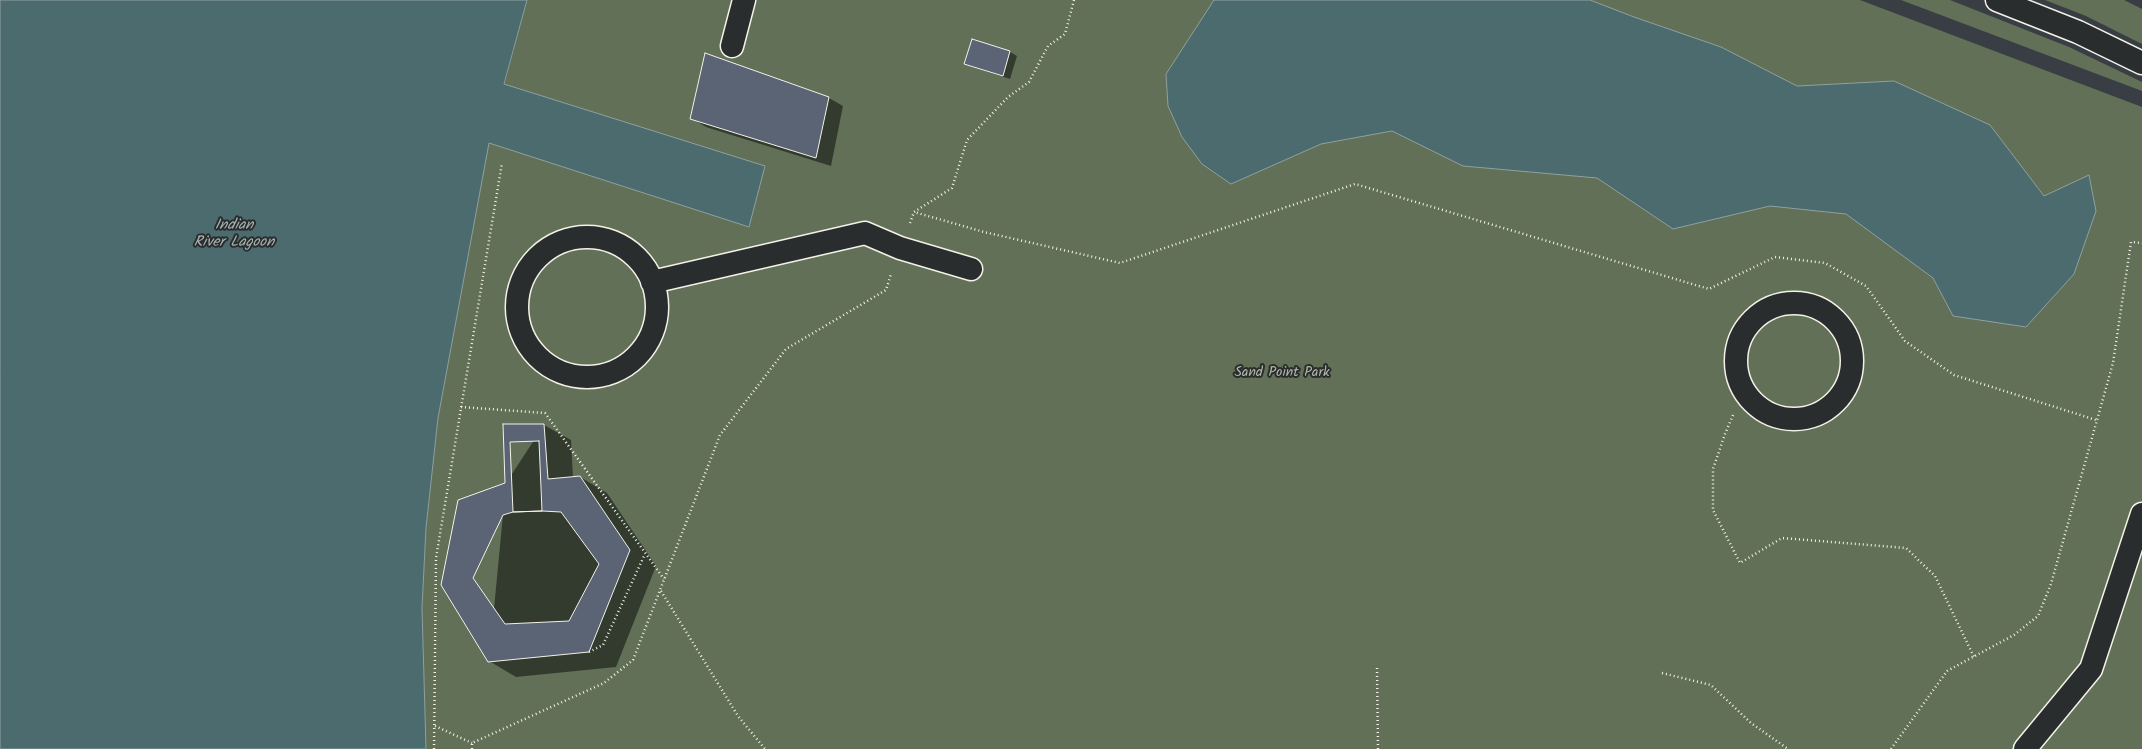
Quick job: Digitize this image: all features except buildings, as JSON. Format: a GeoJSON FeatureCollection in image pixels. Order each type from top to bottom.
{"type":"FeatureCollection","features":[{"type":"Feature","properties":{"kind":"main road"},"geometry":{"type":"LineString","coordinates":[[732,46],[744,0]]}},
{"type":"Feature","properties":{"kind":"main road"},"geometry":{"type":"LineString","coordinates":[[1997,0],[2078,32],[2142,63]]}},
{"type":"Feature","properties":{"kind":"main road"},"geometry":{"type":"LineString","coordinates":[[652,282],[865,232],[900,248],[971,269]]}},
{"type":"Feature","properties":{"kind":"main road"},"geometry":{"type":"LineString","coordinates":[[594,237],[617,242],[636,256],[650,274],[652,282],[657,297],[657,320],[649,343],[634,361],[614,373],[590,378],[567,375],[546,365],[529,348],[519,327],[516,304],[521,282],[532,262],[550,247],[571,238],[594,237]]}},
{"type":"Feature","properties":{"kind":"main road"},"geometry":{"type":"LineString","coordinates":[[1787,303],[1806,305],[1824,312],[1838,325],[1848,341],[1852,360],[1849,379],[1840,396],[1826,410],[1809,418],[1790,419],[1772,415],[1755,405],[1743,390],[1736,372],[1736,353],[1742,335],[1753,319],[1769,308],[1787,303]]}},
{"type":"Feature","properties":{"kind":"main road"},"geometry":{"type":"LineString","coordinates":[[2025,749],[2091,669],[2142,514]]}},
{"type":"Feature","properties":{"kind":"path"},"geometry":{"type":"LineString","coordinates":[[434,726],[472,743],[604,683],[633,660],[720,435],[786,349],[886,290],[914,212],[952,188],[967,140],[1008,97],[1029,82],[1048,46],[1065,34],[1074,0]]}},
{"type":"Feature","properties":{"kind":"path"},"geometry":{"type":"LineString","coordinates":[[434,749],[436,558],[502,163]]}},
{"type":"Feature","properties":{"kind":"path"},"geometry":{"type":"LineString","coordinates":[[914,212],[984,232],[1120,263],[1355,184],[1709,289],[1775,257],[1825,263],[1866,286],[1905,341],[1954,375],[2096,420]]}},
{"type":"Feature","properties":{"kind":"path"},"geometry":{"type":"LineString","coordinates":[[1891,749],[1947,671],[2014,635],[2038,616],[2052,584],[2113,362],[2131,242],[2142,243]]}},
{"type":"Feature","properties":{"kind":"path"},"geometry":{"type":"LineString","coordinates":[[461,407],[545,413],[665,580]]}},
{"type":"Feature","properties":{"kind":"path"},"geometry":{"type":"LineString","coordinates":[[1734,415],[1725,434],[1714,469],[1713,510],[1740,563],[1782,538],[1906,548],[1935,576],[1974,657]]}},
{"type":"Feature","properties":{"kind":"path"},"geometry":{"type":"LineString","coordinates":[[589,652],[603,645],[646,553]]}},
{"type":"Feature","properties":{"kind":"path"},"geometry":{"type":"LineString","coordinates":[[660,591],[738,716],[765,749]]}},
{"type":"Feature","properties":{"kind":"path"},"geometry":{"type":"LineString","coordinates":[[1377,668],[1378,749]]}},
{"type":"Feature","properties":{"kind":"path"},"geometry":{"type":"LineString","coordinates":[[1662,673],[1711,685],[1751,723],[1788,749]]}},
{"type":"Feature","properties":{"kind":"path"},"geometry":{"type":"LineString","coordinates":[[472,743],[472,749]]}},
{"type":"Feature","properties":{"kind":"green space","name":"Sand Point Park"},"geometry":{"type":"Polygon","coordinates":[[[527,0],[1860,0],[2142,107],[2142,749],[426,749],[422,608],[426,528],[438,418],[489,142],[527,0]]]}},
{"type":"Feature","properties":{"kind":"green space"},"geometry":{"type":"Polygon","coordinates":[[[1901,0],[1950,0],[2069,47],[2142,82],[2142,91],[1901,0]]]}},
{"type":"Feature","properties":{"kind":"green space"},"geometry":{"type":"Polygon","coordinates":[[[2045,0],[2124,0],[2142,9],[2142,44],[2086,16],[2045,0]]]}},
{"type":"Feature","properties":{"kind":"water","name":"Indian River Lagoon"},"geometry":{"type":"Polygon","coordinates":[[[0,0],[527,0],[504,84],[765,166],[749,227],[489,143],[438,418],[426,528],[422,608],[426,749],[0,749],[0,0]]]}},
{"type":"Feature","properties":{"kind":"water"},"geometry":{"type":"Polygon","coordinates":[[[1214,0],[1590,0],[1721,47],[1797,86],[1894,81],[1990,125],[2044,196],[2089,175],[2096,211],[2074,274],[2026,327],[1953,316],[1933,278],[1846,214],[1770,206],[1673,229],[1597,178],[1463,166],[1392,131],[1321,144],[1231,184],[1202,164],[1182,137],[1168,106],[1166,74],[1214,0]]]}}]}
